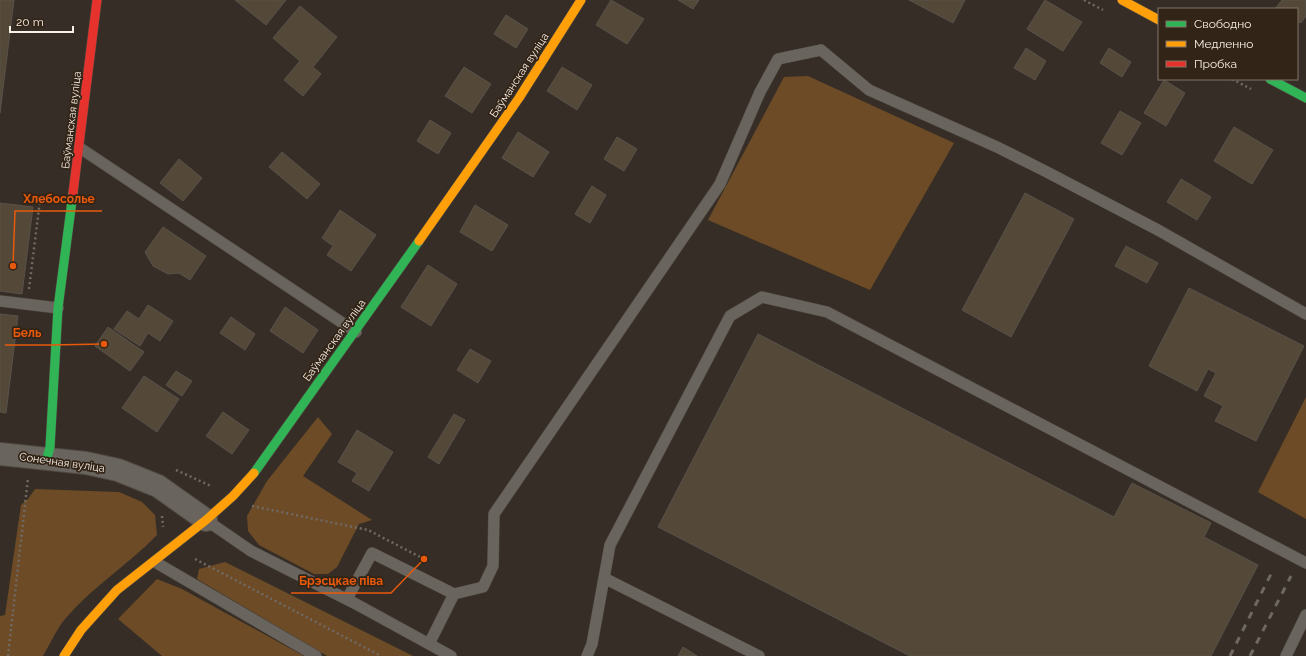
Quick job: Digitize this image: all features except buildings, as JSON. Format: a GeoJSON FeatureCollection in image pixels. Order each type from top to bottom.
{"type":"FeatureCollection","features":[{"type":"Feature","properties":{"kind":"street","name":"Баўманская вуліца"},"geometry":{"type":"LineString","coordinates":[[47,458],[50,447],[58,308],[80,148],[97,0]]}},
{"type":"Feature","properties":{"kind":"street","name":"Баўманская вуліца"},"geometry":{"type":"LineString","coordinates":[[64,656],[81,630],[117,590],[155,562],[206,520],[233,496],[252,476],[473,166],[581,0]]}},
{"type":"Feature","properties":{"kind":"street"},"geometry":{"type":"LineString","coordinates":[[1122,0],[1158,19]]}},
{"type":"Feature","properties":{"kind":"street"},"geometry":{"type":"LineString","coordinates":[[1272,80],[1306,98]]}},
{"type":"Feature","properties":{"kind":"street","name":"Сонечная вуліца"},"geometry":{"type":"LineString","coordinates":[[0,454],[86,463],[118,470],[158,486],[206,520]]}},
{"type":"Feature","properties":{"kind":"lane"},"geometry":{"type":"LineString","coordinates":[[347,599],[372,553],[454,594],[482,587],[493,566],[494,514],[720,184],[760,92],[778,59],[821,50],[869,90],[998,147],[1043,170],[1158,230],[1306,314]]}},
{"type":"Feature","properties":{"kind":"lane"},"geometry":{"type":"LineString","coordinates":[[80,148],[356,332]]}},
{"type":"Feature","properties":{"kind":"lane"},"geometry":{"type":"LineString","coordinates":[[587,656],[592,644],[610,544],[730,316],[762,297],[827,312],[1306,563]]}},
{"type":"Feature","properties":{"kind":"lane"},"geometry":{"type":"LineString","coordinates":[[0,301],[58,308]]}},
{"type":"Feature","properties":{"kind":"lane"},"geometry":{"type":"LineString","coordinates":[[206,520],[252,551],[347,599],[451,656]]}},
{"type":"Feature","properties":{"kind":"lane"},"geometry":{"type":"LineString","coordinates":[[155,562],[316,656]]}},
{"type":"Feature","properties":{"kind":"lane"},"geometry":{"type":"LineString","coordinates":[[604,578],[759,656]]}},
{"type":"Feature","properties":{"kind":"lane"},"geometry":{"type":"LineString","coordinates":[[429,644],[454,594]]}},
{"type":"Feature","properties":{"kind":"lane"},"geometry":{"type":"LineString","coordinates":[[1286,656],[1306,616]]}},
{"type":"Feature","properties":{"kind":"path"},"geometry":{"type":"LineString","coordinates":[[28,304],[40,200]]}},
{"type":"Feature","properties":{"kind":"path"},"geometry":{"type":"LineString","coordinates":[[8,656],[28,476],[35,476]]}},
{"type":"Feature","properties":{"kind":"path"},"geometry":{"type":"LineString","coordinates":[[160,512],[163,529]]}},
{"type":"Feature","properties":{"kind":"path"},"geometry":{"type":"LineString","coordinates":[[195,559],[381,656]]}},
{"type":"Feature","properties":{"kind":"shaded area"},"geometry":{"type":"Polygon","coordinates":[[[808,76],[954,143],[870,290],[708,220],[784,77],[808,76]]]}},
{"type":"Feature","properties":{"kind":"shaded area"},"geometry":{"type":"Polygon","coordinates":[[[1306,397],[1306,519],[1258,492],[1306,397]]]}},
{"type":"Feature","properties":{"kind":"shaded area"},"geometry":{"type":"Polygon","coordinates":[[[318,417],[332,434],[303,476],[372,520],[359,524],[337,567],[328,574],[314,574],[259,545],[248,531],[247,516],[267,481],[318,417]]]}},
{"type":"Feature","properties":{"kind":"shaded area"},"geometry":{"type":"Polygon","coordinates":[[[35,489],[119,492],[142,502],[155,515],[157,535],[76,607],[65,619],[43,656],[0,656],[0,616],[5,615],[21,505],[28,499],[35,489]]]}},
{"type":"Feature","properties":{"kind":"shaded area"},"geometry":{"type":"Polygon","coordinates":[[[225,562],[413,656],[327,656],[197,579],[199,569],[225,562]]]}},
{"type":"Feature","properties":{"kind":"shaded area"},"geometry":{"type":"Polygon","coordinates":[[[157,579],[182,589],[304,656],[162,656],[118,619],[157,579]]]}},
{"type":"Feature","properties":{"kind":"railway"},"geometry":{"type":"LineString","coordinates":[[1230,656],[1273,570]]}},
{"type":"Feature","properties":{"kind":"railway"},"geometry":{"type":"LineString","coordinates":[[1250,656],[1291,576]]}},
{"type":"Feature","properties":{"kind":"traffic: fast"},"geometry":{"type":"LineString","coordinates":[[1272,80],[1306,98]]}},
{"type":"Feature","properties":{"kind":"traffic: fast"},"geometry":{"type":"LineString","coordinates":[[47,458],[50,447],[58,308],[73,193]]}},
{"type":"Feature","properties":{"kind":"traffic: fast"},"geometry":{"type":"LineString","coordinates":[[254,473],[419,241]]}},
{"type":"Feature","properties":{"kind":"traffic: slow"},"geometry":{"type":"LineString","coordinates":[[419,241],[519,98],[581,0]]}},
{"type":"Feature","properties":{"kind":"traffic: slow"},"geometry":{"type":"LineString","coordinates":[[1122,0],[1158,19]]}},
{"type":"Feature","properties":{"kind":"traffic: slow"},"geometry":{"type":"LineString","coordinates":[[64,656],[81,630],[117,590],[206,520],[233,496],[254,473]]}},
{"type":"Feature","properties":{"kind":"traffic: jam"},"geometry":{"type":"LineString","coordinates":[[73,193],[97,0]]}},
{"type":"Feature","properties":{"kind":"place","name":"Хлебосолье"},"geometry":{"type":"Point","coordinates":[13,266]}},
{"type":"Feature","properties":{"kind":"place","name":"Бель"},"geometry":{"type":"Point","coordinates":[104,344]}},
{"type":"Feature","properties":{"kind":"place","name":"Брэсцкае піва"},"geometry":{"type":"Point","coordinates":[424,559]}}]}
